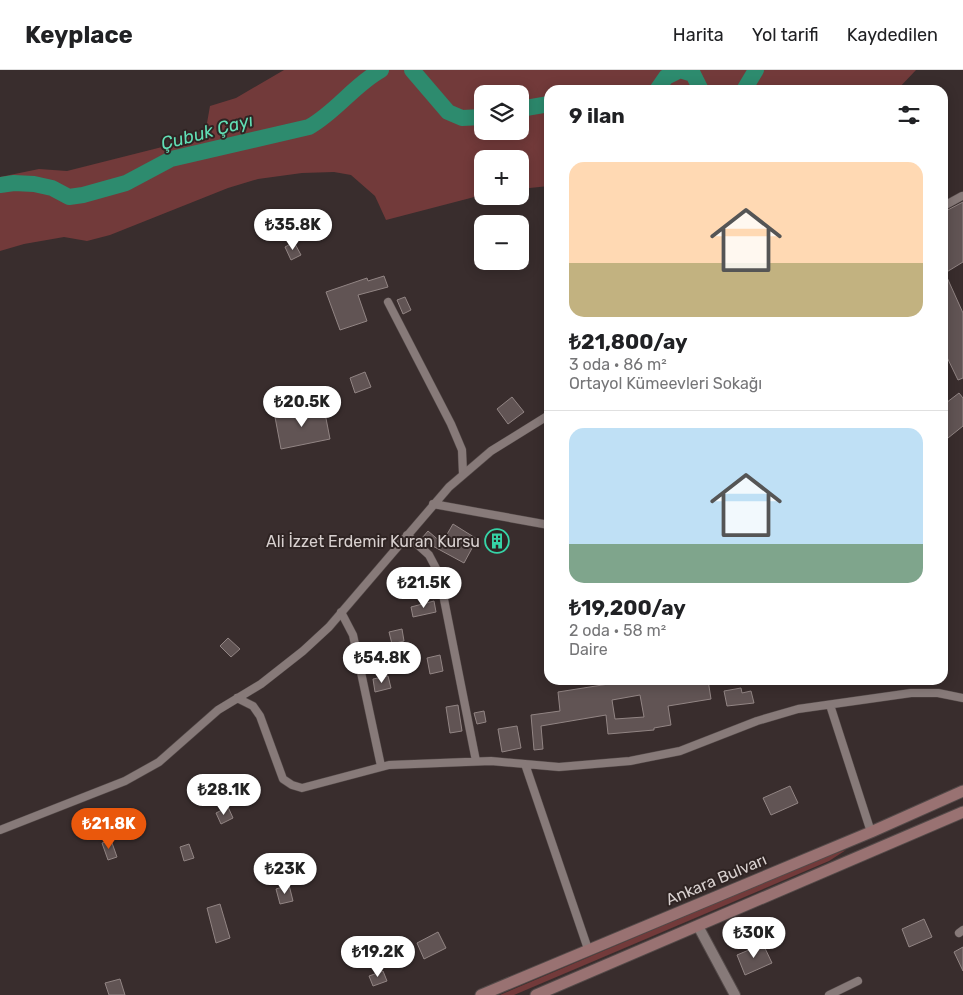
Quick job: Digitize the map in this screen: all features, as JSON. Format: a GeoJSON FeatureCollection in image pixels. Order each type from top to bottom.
{"type":"FeatureCollection","features":[{"type":"Feature","properties":{"kind":"main road","name":"Ankara Bulvarı"},"geometry":{"type":"LineString","coordinates":[[481,995],[871,832],[963,791]]}},
{"type":"Feature","properties":{"kind":"main road"},"geometry":{"type":"LineString","coordinates":[[536,995],[963,812]]}},
{"type":"Feature","properties":{"kind":"street"},"geometry":{"type":"LineString","coordinates":[[948,204],[962,196]]}},
{"type":"Feature","properties":{"kind":"street"},"geometry":{"type":"LineString","coordinates":[[388,302],[451,424],[462,450],[463,474]]}},
{"type":"Feature","properties":{"kind":"street"},"geometry":{"type":"LineString","coordinates":[[0,830],[142,773],[174,751],[218,710],[261,684],[303,651],[342,612],[433,504],[463,474],[505,441],[544,418]]}},
{"type":"Feature","properties":{"kind":"street"},"geometry":{"type":"LineString","coordinates":[[433,504],[544,524]]}},
{"type":"Feature","properties":{"kind":"street"},"geometry":{"type":"LineString","coordinates":[[407,535],[429,556],[437,568],[476,761]]}},
{"type":"Feature","properties":{"kind":"street"},"geometry":{"type":"LineString","coordinates":[[342,612],[353,635],[381,766]]}},
{"type":"Feature","properties":{"kind":"street"},"geometry":{"type":"LineString","coordinates":[[237,698],[257,710],[280,773],[283,779],[295,787],[310,786],[381,766],[476,761],[580,766],[650,758],[680,751],[776,715],[830,705],[926,692],[963,698]]}},
{"type":"Feature","properties":{"kind":"street"},"geometry":{"type":"LineString","coordinates":[[830,705],[871,832]]}},
{"type":"Feature","properties":{"kind":"street"},"geometry":{"type":"LineString","coordinates":[[525,764],[588,949]]}},
{"type":"Feature","properties":{"kind":"street"},"geometry":{"type":"LineString","coordinates":[[698,926],[735,995]]}},
{"type":"Feature","properties":{"kind":"street"},"geometry":{"type":"LineString","coordinates":[[829,995],[858,981]]}},
{"type":"Feature","properties":{"kind":"shaded area"},"geometry":{"type":"Polygon","coordinates":[[[284,70],[916,70],[902,85],[544,85],[544,187],[529,188],[529,150],[474,150],[474,197],[386,220],[375,196],[351,175],[334,172],[302,173],[258,179],[228,188],[110,235],[87,241],[64,237],[24,244],[0,251],[0,177],[39,169],[67,171],[170,145],[199,132],[207,123],[210,106],[236,98],[284,70]]]}},
{"type":"Feature","properties":{"kind":"shaded area"},"geometry":{"type":"Polygon","coordinates":[[[846,850],[829,861],[514,995],[500,995],[826,856],[846,850]]]}},
{"type":"Feature","properties":{"kind":"building"},"geometry":{"type":"Polygon","coordinates":[[[963,202],[963,262],[948,271],[948,210],[963,202]]]}},
{"type":"Feature","properties":{"kind":"building"},"geometry":{"type":"Polygon","coordinates":[[[294,242],[301,255],[291,260],[285,247],[294,242]]]}},
{"type":"Feature","properties":{"kind":"building"},"geometry":{"type":"Polygon","coordinates":[[[384,276],[388,287],[358,295],[367,321],[340,330],[326,292],[367,278],[368,281],[384,276]]]}},
{"type":"Feature","properties":{"kind":"building"},"geometry":{"type":"Polygon","coordinates":[[[948,280],[963,313],[963,378],[958,380],[948,359],[948,280]]]}},
{"type":"Feature","properties":{"kind":"building"},"geometry":{"type":"Polygon","coordinates":[[[405,297],[411,310],[403,314],[397,300],[405,297]]]}},
{"type":"Feature","properties":{"kind":"building"},"geometry":{"type":"Polygon","coordinates":[[[365,372],[371,387],[355,393],[350,378],[365,372]]]}},
{"type":"Feature","properties":{"kind":"building"},"geometry":{"type":"Polygon","coordinates":[[[959,393],[963,398],[963,426],[948,438],[948,401],[959,393]]]}},
{"type":"Feature","properties":{"kind":"building"},"geometry":{"type":"Polygon","coordinates":[[[512,397],[524,412],[508,424],[497,409],[512,397]]]}},
{"type":"Feature","properties":{"kind":"building"},"geometry":{"type":"Polygon","coordinates":[[[324,408],[330,439],[281,449],[275,417],[324,408]]]}},
{"type":"Feature","properties":{"kind":"building"},"geometry":{"type":"Polygon","coordinates":[[[453,524],[477,539],[464,563],[429,544],[422,538],[428,531],[442,543],[453,524]]]}},
{"type":"Feature","properties":{"kind":"building","name":"Ali İzzet Erdemir Kuran Kursu"},"geometry":{"type":"Polygon","coordinates":[[[490,531],[507,536],[503,550],[487,546],[490,531]]]}},
{"type":"Feature","properties":{"kind":"building"},"geometry":{"type":"Polygon","coordinates":[[[434,601],[436,612],[413,617],[411,607],[434,601]]]}},
{"type":"Feature","properties":{"kind":"building"},"geometry":{"type":"Polygon","coordinates":[[[402,629],[404,641],[392,644],[389,632],[402,629]]]}},
{"type":"Feature","properties":{"kind":"building"},"geometry":{"type":"Polygon","coordinates":[[[228,638],[240,649],[231,657],[220,646],[228,638]]]}},
{"type":"Feature","properties":{"kind":"building"},"geometry":{"type":"Polygon","coordinates":[[[440,655],[443,671],[430,674],[427,658],[440,655]]]}},
{"type":"Feature","properties":{"kind":"building"},"geometry":{"type":"Polygon","coordinates":[[[388,676],[391,688],[375,692],[373,679],[388,676]]]}},
{"type":"Feature","properties":{"kind":"building"},"geometry":{"type":"Polygon","coordinates":[[[602,685],[709,685],[711,699],[668,706],[671,725],[654,728],[654,730],[608,734],[606,715],[541,726],[543,749],[534,750],[531,715],[560,711],[558,692],[602,685]],[[640,695],[612,700],[615,719],[644,717],[640,695]]]}},
{"type":"Feature","properties":{"kind":"building"},"geometry":{"type":"Polygon","coordinates":[[[741,688],[742,693],[751,691],[754,703],[727,706],[724,691],[741,688]]]}},
{"type":"Feature","properties":{"kind":"building"},"geometry":{"type":"Polygon","coordinates":[[[458,705],[462,731],[450,733],[446,707],[458,705]]]}},
{"type":"Feature","properties":{"kind":"building"},"geometry":{"type":"Polygon","coordinates":[[[484,711],[486,722],[477,724],[474,713],[484,711]]]}},
{"type":"Feature","properties":{"kind":"building"},"geometry":{"type":"Polygon","coordinates":[[[517,726],[521,748],[502,752],[498,729],[517,726]]]}},
{"type":"Feature","properties":{"kind":"building"},"geometry":{"type":"Polygon","coordinates":[[[790,786],[798,803],[771,815],[763,798],[790,786]]]}},
{"type":"Feature","properties":{"kind":"building"},"geometry":{"type":"Polygon","coordinates":[[[228,807],[233,818],[221,824],[216,813],[228,807]]]}},
{"type":"Feature","properties":{"kind":"building"},"geometry":{"type":"Polygon","coordinates":[[[111,840],[117,857],[108,860],[102,843],[111,840]]]}},
{"type":"Feature","properties":{"kind":"building"},"geometry":{"type":"Polygon","coordinates":[[[189,844],[194,858],[184,861],[180,847],[189,844]]]}},
{"type":"Feature","properties":{"kind":"building"},"geometry":{"type":"Polygon","coordinates":[[[289,885],[293,901],[280,904],[276,889],[289,885]]]}},
{"type":"Feature","properties":{"kind":"building"},"geometry":{"type":"Polygon","coordinates":[[[220,904],[230,938],[216,943],[207,908],[220,904]]]}},
{"type":"Feature","properties":{"kind":"building"},"geometry":{"type":"Polygon","coordinates":[[[924,919],[932,937],[909,947],[902,929],[924,919]]]}},
{"type":"Feature","properties":{"kind":"building"},"geometry":{"type":"Polygon","coordinates":[[[438,932],[446,948],[424,959],[417,943],[438,932]]]}},
{"type":"Feature","properties":{"kind":"building"},"geometry":{"type":"Polygon","coordinates":[[[763,944],[772,963],[745,975],[737,955],[763,944]]]}},
{"type":"Feature","properties":{"kind":"building"},"geometry":{"type":"Polygon","coordinates":[[[963,947],[963,971],[954,952],[963,947]]]}},
{"type":"Feature","properties":{"kind":"building"},"geometry":{"type":"Polygon","coordinates":[[[383,971],[387,981],[373,986],[369,976],[383,971]]]}},
{"type":"Feature","properties":{"kind":"building"},"geometry":{"type":"Polygon","coordinates":[[[120,979],[125,995],[109,995],[105,983],[120,979]]]}},
{"type":"Feature","properties":{"kind":"waterway","name":"Çubuk Çayı"},"geometry":{"type":"LineString","coordinates":[[0,185],[14,183],[34,184],[52,188],[69,197],[126,183],[171,159],[309,127],[328,114],[362,83],[381,70]]}},
{"type":"Feature","properties":{"kind":"waterway","name":"Çubuk Çayı"},"geometry":{"type":"LineString","coordinates":[[412,70],[448,112],[462,118],[474,117]]}},
{"type":"Feature","properties":{"kind":"waterway","name":"Çubuk Çayı"},"geometry":{"type":"LineString","coordinates":[[660,85],[666,77],[680,70],[693,74],[698,85]]}},
{"type":"Feature","properties":{"kind":"waterway","name":"Çubuk Çayı"},"geometry":{"type":"LineString","coordinates":[[747,85],[756,70]]}},
{"type":"Feature","properties":{"kind":"waterway","name":"Çubuk Çayı"},"geometry":{"type":"LineString","coordinates":[[529,107],[544,105]]}},
{"type":"Feature","properties":{"kind":"place","name":"Ali İzzet Erdemir Kuran Kursu"},"geometry":{"type":"Point","coordinates":[497,541]}}]}
